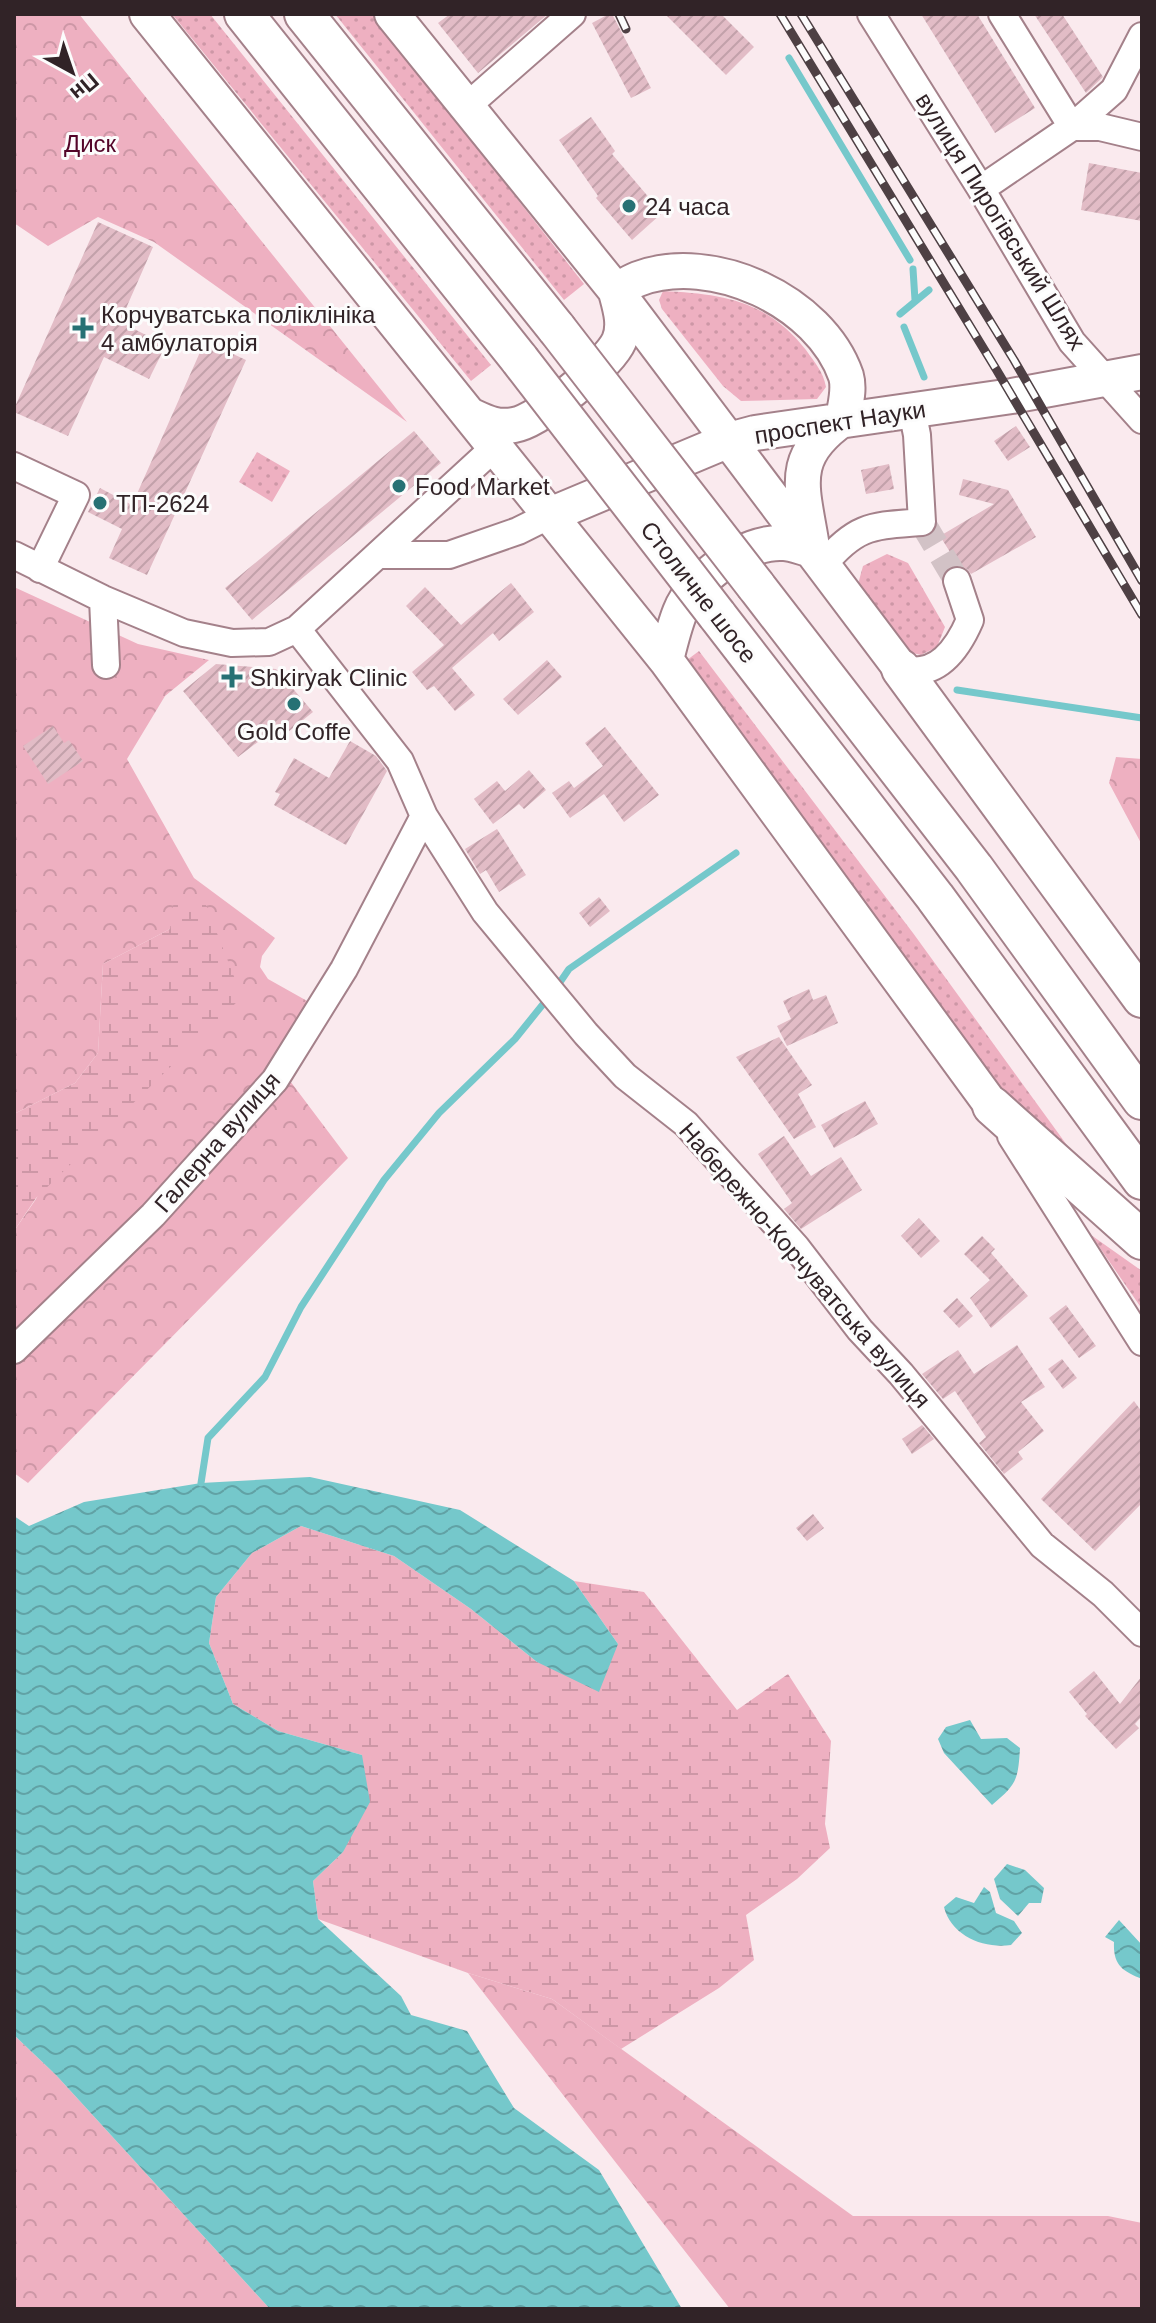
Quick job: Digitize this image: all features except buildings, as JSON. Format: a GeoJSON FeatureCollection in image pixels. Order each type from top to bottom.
{"type":"FeatureCollection","features":[{"type":"Feature","properties":{"kind":"highway","name":"Столичне шосе"},"geometry":{"type":"LineString","coordinates":[[244,14],[520,360],[717,615],[944,910],[1142,1180]]}},
{"type":"Feature","properties":{"kind":"highway","name":"Столичне шосе"},"geometry":{"type":"LineString","coordinates":[[304,14],[557,329],[974,868],[1142,1100]]}},
{"type":"Feature","properties":{"kind":"highway"},"geometry":{"type":"LineString","coordinates":[[901,669],[1142,998]]}},
{"type":"Feature","properties":{"kind":"highway"},"geometry":{"type":"LineString","coordinates":[[992,1106],[1142,1240]]}},
{"type":"Feature","properties":{"kind":"main road"},"geometry":{"type":"LineString","coordinates":[[147,14],[666,660],[992,1106]]}},
{"type":"Feature","properties":{"kind":"main road"},"geometry":{"type":"LineString","coordinates":[[392,14],[616,291],[901,669]]}},
{"type":"Feature","properties":{"kind":"main road"},"geometry":{"type":"LineString","coordinates":[[616,291],[638,279],[667,273],[698,272],[740,282],[769,294],[798,310],[824,337],[846,377],[847,391],[843,419],[820,435],[802,472],[818,558]]}},
{"type":"Feature","properties":{"kind":"main road"},"geometry":{"type":"LineString","coordinates":[[472,416],[496,427],[516,425],[535,418],[608,360],[621,338],[622,315],[616,291]]}},
{"type":"Feature","properties":{"kind":"main road","name":"проспект Науки"},"geometry":{"type":"LineString","coordinates":[[550,515],[729,440],[755,433],[1142,372]]}},
{"type":"Feature","properties":{"kind":"main road"},"geometry":{"type":"LineString","coordinates":[[666,660],[680,609],[704,576],[723,563],[761,546],[783,543],[818,558]]}},
{"type":"Feature","properties":{"kind":"street"},"geometry":{"type":"LineString","coordinates":[[466,107],[572,14]]}},
{"type":"Feature","properties":{"kind":"street","name":"вулиця Пирогівський Шлях"},"geometry":{"type":"LineString","coordinates":[[871,14],[1072,342],[1142,420]]}},
{"type":"Feature","properties":{"kind":"street"},"geometry":{"type":"LineString","coordinates":[[1002,14],[1072,127]]}},
{"type":"Feature","properties":{"kind":"street"},"geometry":{"type":"LineString","coordinates":[[981,189],[1072,127],[1114,90],[1142,36]]}},
{"type":"Feature","properties":{"kind":"street"},"geometry":{"type":"LineString","coordinates":[[1114,90],[1142,83]]}},
{"type":"Feature","properties":{"kind":"street"},"geometry":{"type":"LineString","coordinates":[[1072,127],[1100,127],[1142,137]]}},
{"type":"Feature","properties":{"kind":"street"},"geometry":{"type":"LineString","coordinates":[[818,558],[861,532],[884,524],[922,522],[917,435],[912,410]]}},
{"type":"Feature","properties":{"kind":"street"},"geometry":{"type":"LineString","coordinates":[[14,555],[103,599],[184,633],[232,643],[269,642],[297,629],[496,446]]}},
{"type":"Feature","properties":{"kind":"street"},"geometry":{"type":"LineString","coordinates":[[14,466],[76,495],[40,569]]}},
{"type":"Feature","properties":{"kind":"street"},"geometry":{"type":"LineString","coordinates":[[378,555],[449,555],[518,531],[550,515]]}},
{"type":"Feature","properties":{"kind":"street"},"geometry":{"type":"LineString","coordinates":[[901,669],[916,673],[934,668],[962,639],[970,620],[957,581]]}},
{"type":"Feature","properties":{"kind":"street"},"geometry":{"type":"LineString","coordinates":[[103,599],[106,665]]}},
{"type":"Feature","properties":{"kind":"street","name":"Набережно-Корчуватська вулиця"},"geometry":{"type":"LineString","coordinates":[[297,629],[400,761],[424,816],[485,912],[552,993],[625,1076],[686,1124],[796,1247],[860,1330],[901,1374],[1042,1545],[1103,1594],[1142,1633]]}},
{"type":"Feature","properties":{"kind":"street","name":"Галерна вулиця"},"geometry":{"type":"LineString","coordinates":[[14,1350],[153,1215],[275,1080],[344,969],[424,816]]}},
{"type":"Feature","properties":{"kind":"street"},"geometry":{"type":"LineString","coordinates":[[992,1106],[1142,1342]]}},
{"type":"Feature","properties":{"kind":"green space","name":"Диск"},"geometry":{"type":"Polygon","coordinates":[[[14,14],[79,14],[407,422],[154,242],[98,217],[48,246],[14,223],[14,14]]]}},
{"type":"Feature","properties":{"kind":"green space"},"geometry":{"type":"Polygon","coordinates":[[[172,14],[210,14],[491,365],[471,381],[172,14]]]}},
{"type":"Feature","properties":{"kind":"green space"},"geometry":{"type":"Polygon","coordinates":[[[335,14],[372,14],[584,284],[564,300],[335,14]]]}},
{"type":"Feature","properties":{"kind":"green space"},"geometry":{"type":"Polygon","coordinates":[[[663,291],[724,298],[759,310],[776,320],[806,350],[821,372],[826,387],[817,399],[741,401],[723,386],[662,309],[659,300],[663,291]]]}},
{"type":"Feature","properties":{"kind":"green space"},"geometry":{"type":"Polygon","coordinates":[[[257,452],[290,471],[272,502],[239,482],[257,452]]]}},
{"type":"Feature","properties":{"kind":"green space"},"geometry":{"type":"Polygon","coordinates":[[[887,554],[908,563],[945,627],[937,647],[921,655],[908,652],[858,584],[863,566],[887,554]]]}},
{"type":"Feature","properties":{"kind":"green space"},"geometry":{"type":"Polygon","coordinates":[[[14,587],[138,644],[209,660],[165,696],[127,759],[194,878],[275,938],[262,956],[260,967],[268,979],[309,1002],[275,1061],[348,1158],[28,1483],[14,1473],[14,1231],[36,1199],[170,929],[103,964],[98,1053],[75,1083],[14,1114],[14,587]]]}},
{"type":"Feature","properties":{"kind":"green space"},"geometry":{"type":"Polygon","coordinates":[[[699,651],[913,933],[1093,1181],[1020,1116],[683,663],[699,651]]]}},
{"type":"Feature","properties":{"kind":"green space"},"geometry":{"type":"Polygon","coordinates":[[[1116,757],[1142,759],[1142,845],[1109,783],[1116,757]]]}},
{"type":"Feature","properties":{"kind":"green space"},"geometry":{"type":"Polygon","coordinates":[[[174,899],[206,905],[242,997],[36,1198],[14,1231],[14,1114],[75,1083],[98,1053],[103,964],[170,929],[174,899]]]}},
{"type":"Feature","properties":{"kind":"green space"},"geometry":{"type":"Polygon","coordinates":[[[1091,1235],[1142,1271],[1142,1309],[1091,1235]]]}},
{"type":"Feature","properties":{"kind":"green space"},"geometry":{"type":"Polygon","coordinates":[[[301,1526],[394,1556],[471,1609],[537,1662],[618,1644],[574,1581],[644,1592],[737,1710],[788,1674],[831,1741],[825,1824],[830,1848],[797,1879],[746,1915],[754,1960],[719,1988],[621,2049],[552,1999],[468,1973],[318,1919],[313,1881],[343,1852],[362,1755],[278,1731],[233,1704],[209,1643],[216,1597],[252,1553],[301,1526]]]}},
{"type":"Feature","properties":{"kind":"green space"},"geometry":{"type":"Polygon","coordinates":[[[468,1973],[552,1999],[853,2216],[1108,2216],[1142,2223],[1142,2309],[730,2309],[468,1973]]]}},
{"type":"Feature","properties":{"kind":"green space"},"geometry":{"type":"Polygon","coordinates":[[[14,2035],[56,2075],[270,2309],[14,2309],[14,2035]]]}},
{"type":"Feature","properties":{"kind":"water"},"geometry":{"type":"Polygon","coordinates":[[[310,1477],[460,1510],[574,1581],[618,1644],[599,1692],[537,1662],[471,1609],[394,1556],[301,1526],[252,1553],[216,1597],[209,1643],[233,1704],[278,1731],[362,1755],[370,1802],[343,1852],[313,1881],[318,1919],[401,1996],[411,2015],[467,2031],[514,2108],[599,2170],[682,2309],[270,2309],[56,2075],[14,2035],[14,1516],[29,1526],[84,1502],[201,1483],[310,1477]]]}},
{"type":"Feature","properties":{"kind":"water"},"geometry":{"type":"Polygon","coordinates":[[[970,1720],[981,1739],[1007,1738],[1020,1748],[1015,1781],[992,1805],[944,1753],[938,1739],[946,1727],[970,1720]]]}},
{"type":"Feature","properties":{"kind":"water"},"geometry":{"type":"Polygon","coordinates":[[[1007,1864],[1025,1870],[1044,1888],[1041,1903],[1029,1903],[1018,1916],[1000,1899],[994,1879],[1007,1864]]]}},
{"type":"Feature","properties":{"kind":"water"},"geometry":{"type":"Polygon","coordinates":[[[984,1887],[990,1892],[996,1913],[1014,1921],[1022,1933],[1011,1945],[990,1945],[970,1938],[961,1933],[948,1917],[944,1907],[956,1897],[974,1903],[984,1887]]]}},
{"type":"Feature","properties":{"kind":"water"},"geometry":{"type":"Polygon","coordinates":[[[1119,1920],[1142,1945],[1142,1979],[1120,1966],[1115,1956],[1114,1942],[1105,1937],[1119,1920]]]}},
{"type":"Feature","properties":{"kind":"waterway"},"geometry":{"type":"LineString","coordinates":[[789,58],[910,260]]}},
{"type":"Feature","properties":{"kind":"waterway"},"geometry":{"type":"LineString","coordinates":[[913,269],[915,300]]}},
{"type":"Feature","properties":{"kind":"waterway"},"geometry":{"type":"LineString","coordinates":[[900,314],[929,290]]}},
{"type":"Feature","properties":{"kind":"waterway"},"geometry":{"type":"LineString","coordinates":[[904,327],[924,377]]}},
{"type":"Feature","properties":{"kind":"waterway"},"geometry":{"type":"LineString","coordinates":[[957,690],[1142,718]]}},
{"type":"Feature","properties":{"kind":"waterway"},"geometry":{"type":"LineString","coordinates":[[556,988],[569,969],[736,853]]}},
{"type":"Feature","properties":{"kind":"waterway"},"geometry":{"type":"LineString","coordinates":[[201,1483],[208,1438],[265,1377],[301,1307],[384,1180],[439,1113],[515,1039],[548,998]]}},
{"type":"Feature","properties":{"kind":"tunnel"},"geometry":{"type":"LineString","coordinates":[[922,522],[957,581]]}},
{"type":"Feature","properties":{"kind":"railway"},"geometry":{"type":"LineString","coordinates":[[619,14],[626,29]]}},
{"type":"Feature","properties":{"kind":"railway"},"geometry":{"type":"LineString","coordinates":[[780,14],[1142,615]]}},
{"type":"Feature","properties":{"kind":"railway"},"geometry":{"type":"LineString","coordinates":[[801,14],[1014,360],[1142,581]]}},
{"type":"Feature","properties":{"kind":"place","name":"24 часа"},"geometry":{"type":"Point","coordinates":[629,206]}},
{"type":"Feature","properties":{"kind":"place","name":"Корчуватська поліклініка 4 амбулаторія"},"geometry":{"type":"Point","coordinates":[83,328]}},
{"type":"Feature","properties":{"kind":"place","name":"Food Market"},"geometry":{"type":"Point","coordinates":[399,486]}},
{"type":"Feature","properties":{"kind":"place","name":"ТП-2624"},"geometry":{"type":"Point","coordinates":[100,503]}},
{"type":"Feature","properties":{"kind":"place","name":"Shkiryak Clinic"},"geometry":{"type":"Point","coordinates":[232,677]}},
{"type":"Feature","properties":{"kind":"place","name":"Gold Coffe"},"geometry":{"type":"Point","coordinates":[294,704]}}]}
